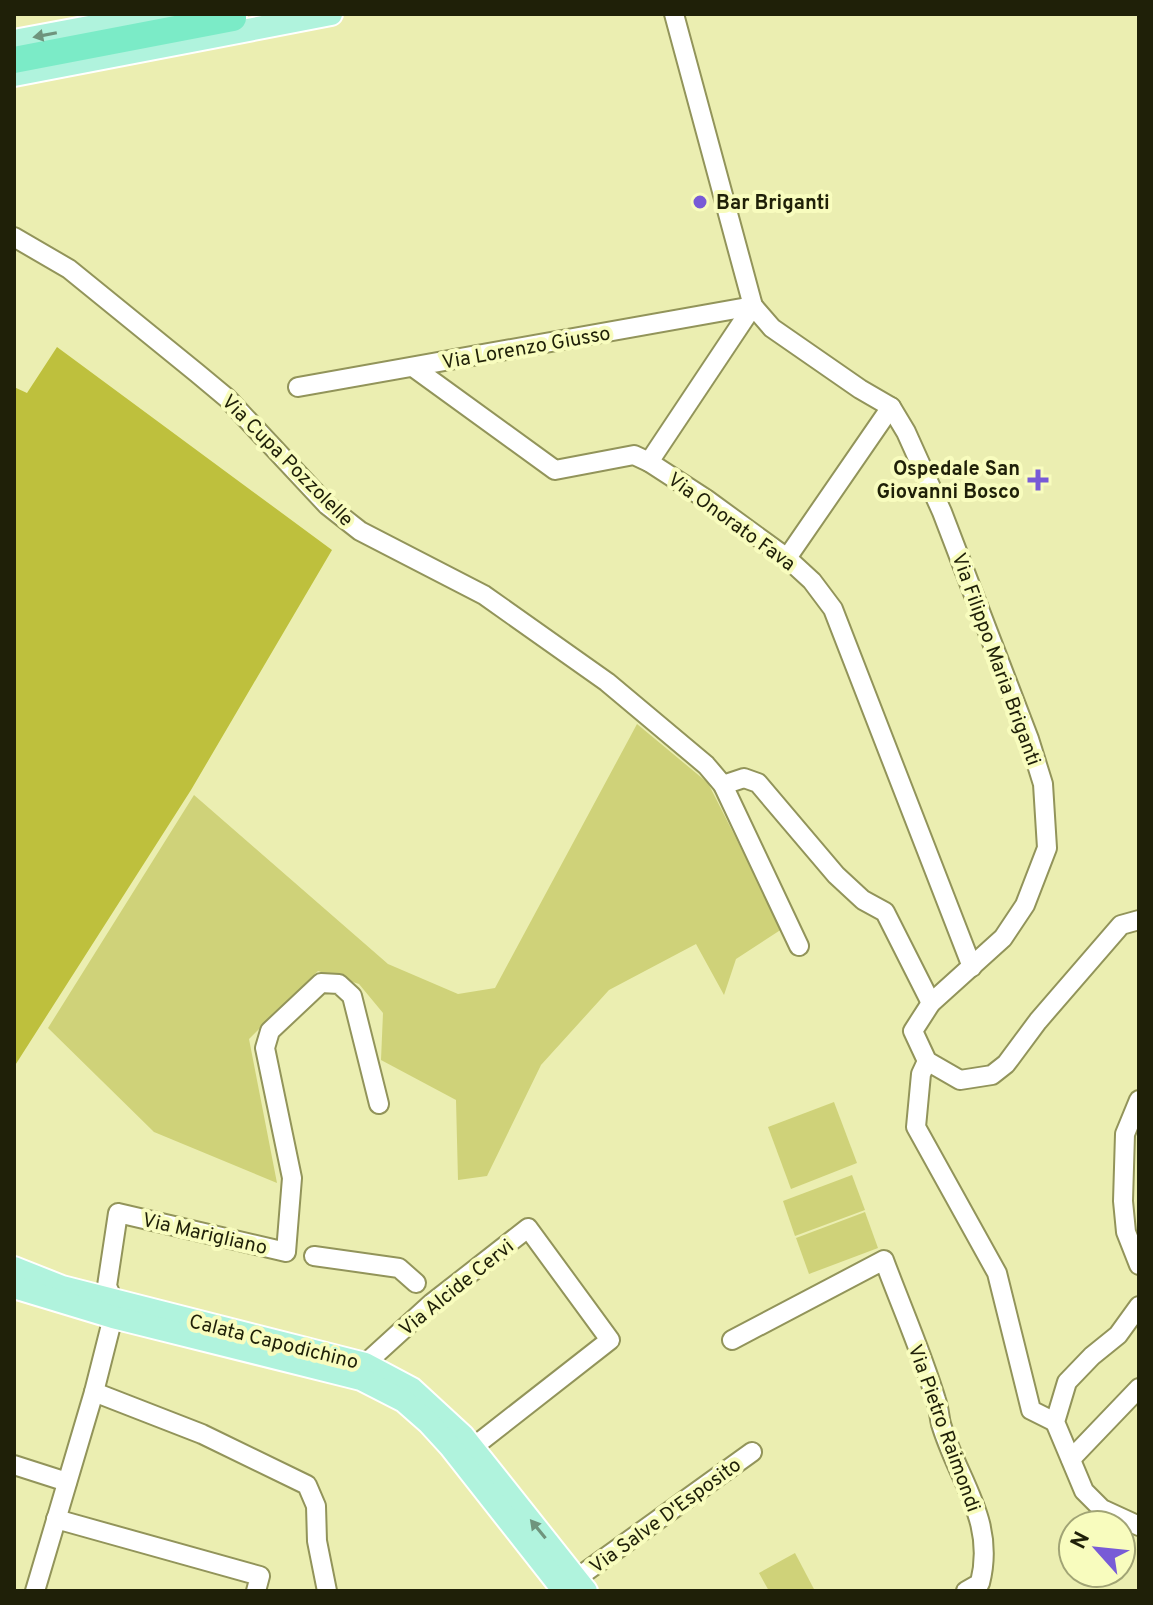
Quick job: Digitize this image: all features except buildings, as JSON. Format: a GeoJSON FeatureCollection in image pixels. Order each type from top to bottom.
{"type":"FeatureCollection","features":[{"type":"Feature","properties":{"kind":"highway"},"geometry":{"type":"LineString","coordinates":[[14,60],[245,16]]}},
{"type":"Feature","properties":{"kind":"main road"},"geometry":{"type":"LineString","coordinates":[[14,75],[331,14]]}},
{"type":"Feature","properties":{"kind":"main road"},"geometry":{"type":"LineString","coordinates":[[14,41],[132,19],[196,22],[245,16]]}},
{"type":"Feature","properties":{"kind":"main road","name":"Calata Capodichino"},"geometry":{"type":"LineString","coordinates":[[14,1268],[113,1308]]}},
{"type":"Feature","properties":{"kind":"main road","name":"Calata Capodichino"},"geometry":{"type":"LineString","coordinates":[[14,1287],[113,1308],[363,1372],[412,1389],[438,1410],[472,1448],[572,1588]]}},
{"type":"Feature","properties":{"kind":"main road","name":"Calata Capodichino"},"geometry":{"type":"LineString","coordinates":[[363,1372],[429,1423],[572,1588]]}},
{"type":"Feature","properties":{"kind":"street","name":"Via Filippo Maria Briganti"},"geometry":{"type":"LineString","coordinates":[[674,14],[753,306],[772,328],[891,407],[906,432],[942,512],[1029,739],[1043,784],[1047,848],[1025,905],[1003,938],[931,1003],[913,1031],[927,1061]]}},
{"type":"Feature","properties":{"kind":"street","name":"Via Cupa Pozzolelle"},"geometry":{"type":"LineString","coordinates":[[14,237],[69,269],[227,398],[327,505],[360,531],[484,595],[607,682],[706,765],[723,785],[799,946]]}},
{"type":"Feature","properties":{"kind":"street","name":"Via Lorenzo Giusso"},"geometry":{"type":"LineString","coordinates":[[298,387],[753,306]]}},
{"type":"Feature","properties":{"kind":"street"},"geometry":{"type":"LineString","coordinates":[[649,462],[753,306]]}},
{"type":"Feature","properties":{"kind":"street","name":"Via Onorato Fava"},"geometry":{"type":"LineString","coordinates":[[413,367],[555,470],[634,455],[649,462],[787,558],[812,581],[833,609],[972,967]]}},
{"type":"Feature","properties":{"kind":"street"},"geometry":{"type":"LineString","coordinates":[[787,558],[891,407]]}},
{"type":"Feature","properties":{"kind":"street"},"geometry":{"type":"LineString","coordinates":[[723,785],[744,778],[758,783],[836,875],[863,900],[885,912],[931,1003]]}},
{"type":"Feature","properties":{"kind":"street"},"geometry":{"type":"LineString","coordinates":[[1139,920],[1121,925],[1038,1021],[1006,1064],[992,1075],[960,1080],[927,1061],[921,1074],[916,1127],[997,1273],[1031,1410],[1055,1422],[1084,1491],[1092,1501],[1139,1526]]}},
{"type":"Feature","properties":{"kind":"street","name":"Via Marigliano"},"geometry":{"type":"LineString","coordinates":[[113,1308],[107,1286],[118,1213],[286,1252],[292,1178],[265,1048],[270,1031],[321,983],[339,984],[352,996],[379,1104]]}},
{"type":"Feature","properties":{"kind":"street"},"geometry":{"type":"LineString","coordinates":[[1139,1100],[1125,1134],[1131,1200],[1126,1232],[1139,1265]]}},
{"type":"Feature","properties":{"kind":"street","name":"Via Alcide Cervi"},"geometry":{"type":"LineString","coordinates":[[363,1372],[432,1303],[528,1228],[610,1340],[472,1448]]}},
{"type":"Feature","properties":{"kind":"street"},"geometry":{"type":"LineString","coordinates":[[314,1256],[399,1268],[416,1283]]}},
{"type":"Feature","properties":{"kind":"street","name":"Via Pietro Raimondi"},"geometry":{"type":"LineString","coordinates":[[732,1340],[884,1260],[937,1400],[942,1425],[974,1502],[983,1536],[986,1561],[980,1583],[966,1591]]}},
{"type":"Feature","properties":{"kind":"street"},"geometry":{"type":"LineString","coordinates":[[1055,1422],[1067,1382],[1118,1335],[1139,1306]]}},
{"type":"Feature","properties":{"kind":"street"},"geometry":{"type":"LineString","coordinates":[[35,1591],[94,1392],[113,1308]]}},
{"type":"Feature","properties":{"kind":"street"},"geometry":{"type":"LineString","coordinates":[[1071,1459],[1139,1388]]}},
{"type":"Feature","properties":{"kind":"street"},"geometry":{"type":"LineString","coordinates":[[94,1392],[202,1434],[307,1485],[316,1506],[317,1541],[327,1591]]}},
{"type":"Feature","properties":{"kind":"street","name":"Via Salve D'Esposito"},"geometry":{"type":"LineString","coordinates":[[572,1588],[752,1452]]}},
{"type":"Feature","properties":{"kind":"street"},"geometry":{"type":"LineString","coordinates":[[14,1465],[67,1482]]}},
{"type":"Feature","properties":{"kind":"street"},"geometry":{"type":"LineString","coordinates":[[56,1519],[260,1576],[256,1591]]}},
{"type":"Feature","properties":{"kind":"green space"},"geometry":{"type":"Polygon","coordinates":[[[637,724],[708,783],[782,929],[736,959],[724,995],[696,944],[609,990],[541,1065],[487,1176],[458,1180],[456,1100],[381,1060],[383,1013],[359,984],[318,971],[249,1039],[277,1183],[154,1132],[48,1028],[194,795],[388,964],[458,994],[495,988],[637,724]]]}},
{"type":"Feature","properties":{"kind":"green space"},"geometry":{"type":"Polygon","coordinates":[[[834,1102],[857,1163],[791,1189],[768,1127],[834,1102]]]}},
{"type":"Feature","properties":{"kind":"green space"},"geometry":{"type":"Polygon","coordinates":[[[852,1175],[865,1210],[795,1236],[783,1201],[852,1175]]]}},
{"type":"Feature","properties":{"kind":"green space"},"geometry":{"type":"Polygon","coordinates":[[[865,1212],[878,1248],[809,1274],[796,1238],[865,1212]]]}},
{"type":"Feature","properties":{"kind":"green space"},"geometry":{"type":"Polygon","coordinates":[[[795,1553],[815,1591],[769,1591],[759,1573],[795,1553]]]}},
{"type":"Feature","properties":{"kind":"shaded area"},"geometry":{"type":"Polygon","coordinates":[[[57,347],[332,550],[191,790],[14,1067],[14,387],[27,393],[57,347]]]}},
{"type":"Feature","properties":{"kind":"place","name":"Bar Briganti"},"geometry":{"type":"Point","coordinates":[700,202]}},
{"type":"Feature","properties":{"kind":"place","name":"Ospedale San Giovanni Bosco"},"geometry":{"type":"Point","coordinates":[1038,480]}}]}
